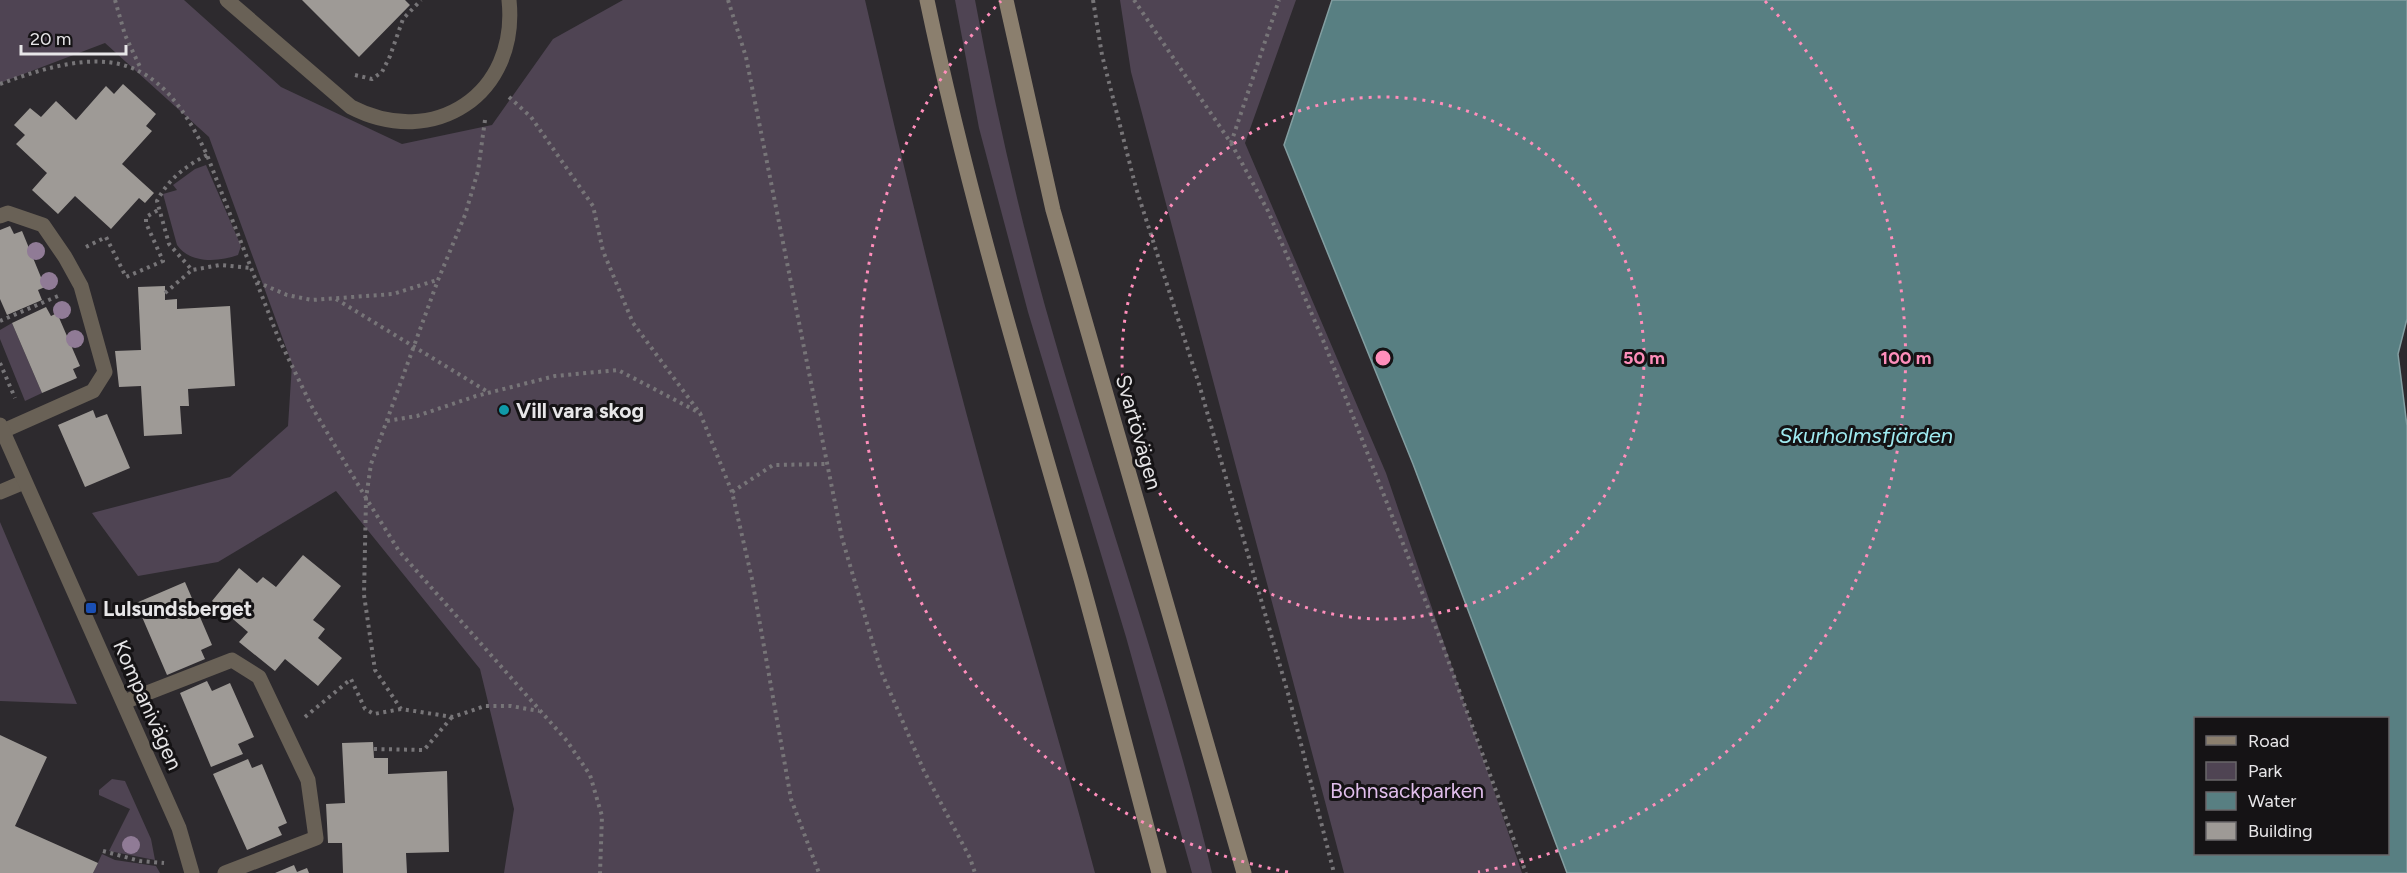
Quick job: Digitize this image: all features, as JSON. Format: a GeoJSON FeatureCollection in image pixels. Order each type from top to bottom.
{"type":"FeatureCollection","features":[{"type":"Feature","properties":{"kind":"main road"},"geometry":{"type":"LineString","coordinates":[[927,0],[959,146],[1008,330],[1081,582],[1159,873]]}},
{"type":"Feature","properties":{"kind":"main road","name":"Svartövägen"},"geometry":{"type":"LineString","coordinates":[[1006,0],[1053,210],[1244,873]]}},
{"type":"Feature","properties":{"kind":"street"},"geometry":{"type":"LineString","coordinates":[[227,0],[337,97],[366,115],[382,120],[408,123],[434,119],[465,105],[490,81],[502,58],[510,34],[509,0]]}},
{"type":"Feature","properties":{"kind":"street"},"geometry":{"type":"LineString","coordinates":[[0,216],[8,213],[43,225],[65,257],[81,286],[105,372],[93,391],[1,428]]}},
{"type":"Feature","properties":{"kind":"street","name":"Kompanivägen"},"geometry":{"type":"LineString","coordinates":[[1,428],[179,828],[192,873]]}},
{"type":"Feature","properties":{"kind":"street"},"geometry":{"type":"LineString","coordinates":[[0,492],[24,482]]}},
{"type":"Feature","properties":{"kind":"street"},"geometry":{"type":"LineString","coordinates":[[124,702],[232,660],[259,677],[308,780],[315,838],[225,873]]}},
{"type":"Feature","properties":{"kind":"path"},"geometry":{"type":"LineString","coordinates":[[115,0],[125,35],[141,69],[178,106],[197,132],[278,337],[312,407],[366,498],[399,551],[567,741],[590,775],[602,816],[600,873]]}},
{"type":"Feature","properties":{"kind":"path"},"geometry":{"type":"LineString","coordinates":[[346,72],[372,80],[382,72],[403,19],[422,0]]}},
{"type":"Feature","properties":{"kind":"path"},"geometry":{"type":"LineString","coordinates":[[728,0],[746,57],[842,538],[881,671],[924,771],[970,858],[975,873]]}},
{"type":"Feature","properties":{"kind":"path"},"geometry":{"type":"LineString","coordinates":[[1093,0],[1102,55],[1136,188],[1202,395],[1289,696],[1334,873]]}},
{"type":"Feature","properties":{"kind":"path"},"geometry":{"type":"LineString","coordinates":[[1134,0],[1231,143],[1268,211],[1324,345],[1440,638],[1526,873]]}},
{"type":"Feature","properties":{"kind":"path"},"geometry":{"type":"LineString","coordinates":[[1231,143],[1279,0]]}},
{"type":"Feature","properties":{"kind":"path"},"geometry":{"type":"LineString","coordinates":[[0,84],[34,71],[87,60],[114,62],[141,69]]}},
{"type":"Feature","properties":{"kind":"path"},"geometry":{"type":"LineString","coordinates":[[401,709],[375,670],[364,595],[366,498],[371,464],[438,280],[465,215],[478,171],[490,81]]}},
{"type":"Feature","properties":{"kind":"path"},"geometry":{"type":"LineString","coordinates":[[490,81],[531,117],[593,206],[603,251],[633,323],[700,413],[732,492],[752,579],[791,799],[819,873]]}},
{"type":"Feature","properties":{"kind":"path"},"geometry":{"type":"LineString","coordinates":[[192,270],[170,244],[158,201],[165,186],[186,166],[207,155]]}},
{"type":"Feature","properties":{"kind":"path"},"geometry":{"type":"LineString","coordinates":[[110,244],[126,277],[163,261],[146,224],[146,217],[160,209]]}},
{"type":"Feature","properties":{"kind":"path"},"geometry":{"type":"LineString","coordinates":[[165,293],[192,270],[220,265],[252,268]]}},
{"type":"Feature","properties":{"kind":"path"},"geometry":{"type":"LineString","coordinates":[[257,282],[287,295],[312,300],[393,294],[438,280]]}},
{"type":"Feature","properties":{"kind":"path"},"geometry":{"type":"LineString","coordinates":[[0,319],[81,286]]}},
{"type":"Feature","properties":{"kind":"path"},"geometry":{"type":"LineString","coordinates":[[336,298],[416,345],[489,393]]}},
{"type":"Feature","properties":{"kind":"path"},"geometry":{"type":"LineString","coordinates":[[387,421],[417,416],[489,393],[555,376],[618,370],[700,413]]}},
{"type":"Feature","properties":{"kind":"path"},"geometry":{"type":"LineString","coordinates":[[732,492],[774,465],[827,464]]}},
{"type":"Feature","properties":{"kind":"path"},"geometry":{"type":"LineString","coordinates":[[282,726],[299,722],[351,679],[364,709],[374,714],[401,709],[453,717],[485,706],[511,706],[540,711]]}},
{"type":"Feature","properties":{"kind":"path"},"geometry":{"type":"LineString","coordinates":[[374,749],[424,750],[453,717]]}},
{"type":"Feature","properties":{"kind":"path"},"geometry":{"type":"LineString","coordinates":[[103,851],[140,861],[159,861],[167,864]]}},
{"type":"Feature","properties":{"kind":"green space"},"geometry":{"type":"Polygon","coordinates":[[[0,0],[184,0],[281,87],[402,144],[492,125],[553,39],[623,0],[865,0],[950,351],[1095,873],[504,873],[514,809],[480,669],[336,491],[218,562],[138,576],[92,513],[230,477],[288,426],[292,364],[209,137],[105,43],[0,83],[0,0]]]}},
{"type":"Feature","properties":{"kind":"green space"},"geometry":{"type":"Polygon","coordinates":[[[955,0],[975,0],[1007,154],[1045,306],[1174,730],[1212,873],[1192,873],[1126,637],[1028,312],[979,128],[955,0]]]}},
{"type":"Feature","properties":{"kind":"green space","name":"Bohnsackparken"},"geometry":{"type":"Polygon","coordinates":[[[1120,0],[1296,0],[1245,143],[1386,473],[1522,873],[1344,873],[1131,72],[1120,0]]]}},
{"type":"Feature","properties":{"kind":"green space"},"geometry":{"type":"Polygon","coordinates":[[[206,165],[241,246],[238,255],[205,260],[189,256],[177,245],[163,194],[177,190],[173,185],[195,169],[206,165]]]}},
{"type":"Feature","properties":{"kind":"green space"},"geometry":{"type":"Polygon","coordinates":[[[12,323],[42,393],[25,401],[0,339],[0,330],[12,323]]]}},
{"type":"Feature","properties":{"kind":"green space"},"geometry":{"type":"Polygon","coordinates":[[[0,522],[77,704],[0,701],[0,522]]]}},
{"type":"Feature","properties":{"kind":"green space"},"geometry":{"type":"Polygon","coordinates":[[[112,779],[125,781],[151,839],[155,860],[109,851],[130,809],[99,795],[99,790],[112,779]]]}},
{"type":"Feature","properties":{"kind":"green space"},"geometry":{"type":"Polygon","coordinates":[[[102,854],[115,860],[156,866],[160,873],[93,873],[102,854]]]}},
{"type":"Feature","properties":{"kind":"water","name":"Skurholmsfjärden"},"geometry":{"type":"Polygon","coordinates":[[[1332,0],[2407,0],[2407,319],[2398,354],[2407,426],[2407,873],[1567,873],[1413,464],[1284,145],[1332,0]]]}},
{"type":"Feature","properties":{"kind":"building"},"geometry":{"type":"Polygon","coordinates":[[[302,0],[405,0],[410,5],[359,57],[302,0]]]}},
{"type":"Feature","properties":{"kind":"building"},"geometry":{"type":"Polygon","coordinates":[[[123,84],[156,114],[146,126],[152,131],[122,164],[154,193],[145,203],[139,198],[111,229],[75,196],[58,214],[32,190],[47,173],[16,144],[25,135],[14,125],[30,108],[41,117],[56,101],[76,120],[106,86],[114,94],[123,84]]]}},
{"type":"Feature","properties":{"kind":"building"},"geometry":{"type":"Polygon","coordinates":[[[10,226],[14,234],[22,231],[45,287],[38,290],[42,300],[7,315],[0,299],[0,230],[10,226]]]}},
{"type":"Feature","properties":{"kind":"building"},"geometry":{"type":"Polygon","coordinates":[[[165,286],[165,300],[177,299],[177,309],[230,306],[235,386],[188,389],[189,406],[180,406],[182,434],[144,436],[141,386],[119,387],[115,351],[141,350],[138,287],[165,286]]]}},
{"type":"Feature","properties":{"kind":"building"},"geometry":{"type":"Polygon","coordinates":[[[46,307],[51,316],[57,313],[80,366],[73,369],[77,378],[42,393],[12,323],[46,307]]]}},
{"type":"Feature","properties":{"kind":"building"},"geometry":{"type":"Polygon","coordinates":[[[93,410],[96,418],[107,414],[130,468],[85,487],[58,425],[93,410]]]}},
{"type":"Feature","properties":{"kind":"building"},"geometry":{"type":"Polygon","coordinates":[[[303,555],[341,586],[313,620],[325,629],[318,638],[342,658],[318,686],[285,659],[275,671],[239,642],[248,632],[212,601],[239,568],[257,583],[263,577],[276,587],[303,555]]]}},
{"type":"Feature","properties":{"kind":"building"},"geometry":{"type":"Polygon","coordinates":[[[185,582],[212,645],[201,650],[205,659],[167,675],[136,603],[185,582]]]}},
{"type":"Feature","properties":{"kind":"building"},"geometry":{"type":"Polygon","coordinates":[[[207,681],[212,691],[230,683],[254,737],[238,744],[243,754],[211,767],[180,693],[207,681]]]}},
{"type":"Feature","properties":{"kind":"building"},"geometry":{"type":"Polygon","coordinates":[[[0,735],[47,757],[15,826],[98,863],[93,873],[0,873],[0,735]]]}},
{"type":"Feature","properties":{"kind":"building"},"geometry":{"type":"Polygon","coordinates":[[[373,742],[374,758],[388,758],[388,774],[447,771],[449,852],[406,853],[407,873],[343,873],[342,843],[328,843],[326,804],[345,803],[342,743],[373,742]]]}},
{"type":"Feature","properties":{"kind":"building"},"geometry":{"type":"Polygon","coordinates":[[[248,759],[252,768],[262,764],[287,823],[278,827],[282,835],[247,850],[213,774],[248,759]]]}},
{"type":"Feature","properties":{"kind":"building"},"geometry":{"type":"Polygon","coordinates":[[[294,865],[297,872],[307,868],[309,873],[275,873],[294,865]]]}},
{"type":"Feature","properties":{"kind":"place","name":"Vill vara skog"},"geometry":{"type":"Point","coordinates":[504,410]}},
{"type":"Feature","properties":{"kind":"place","name":"Lulsundsberget"},"geometry":{"type":"Point","coordinates":[91,608]}}]}
